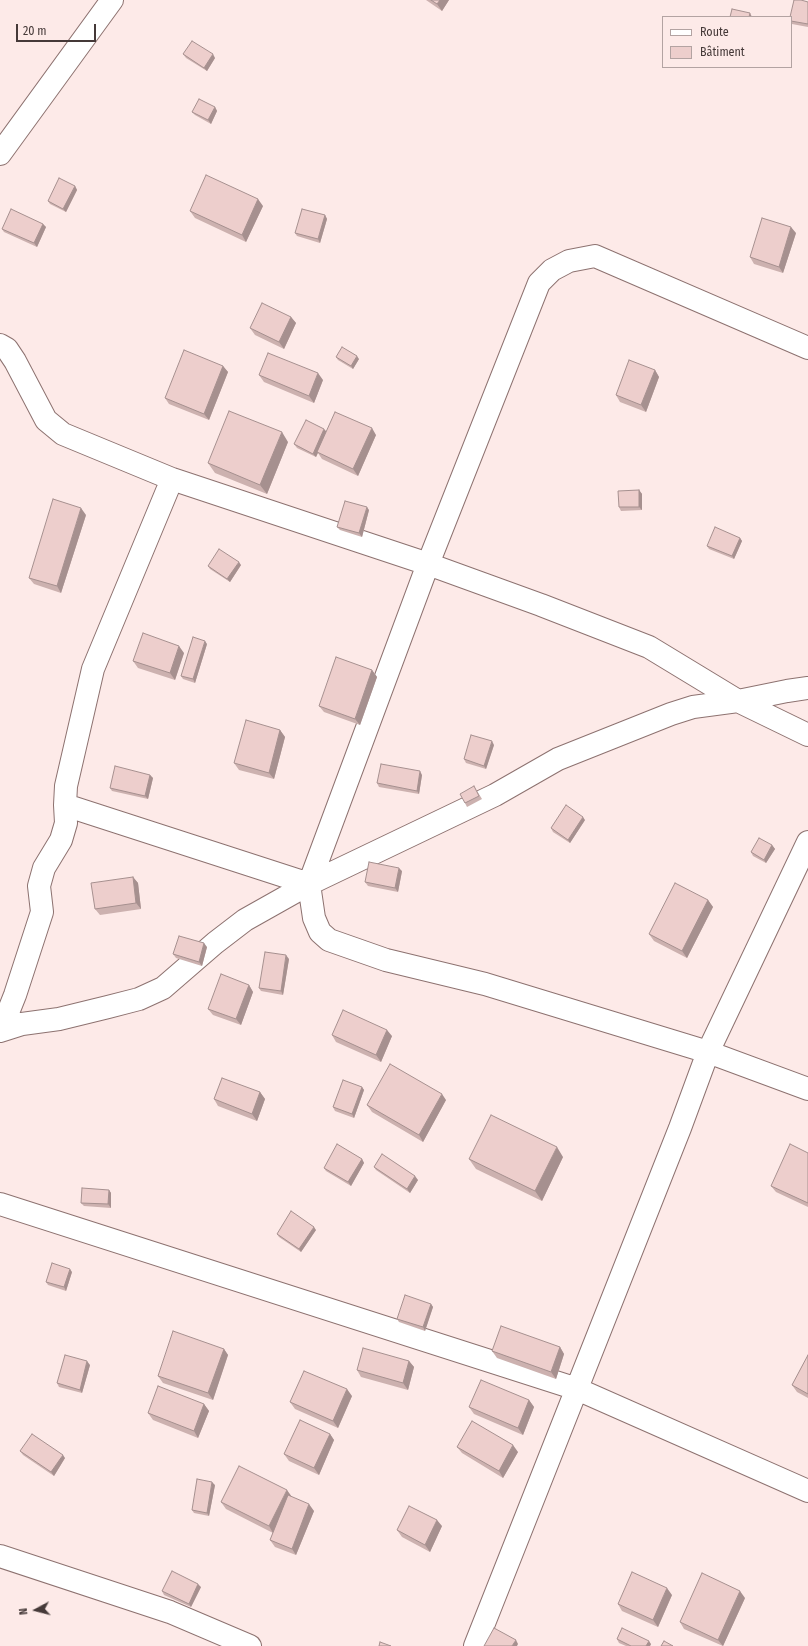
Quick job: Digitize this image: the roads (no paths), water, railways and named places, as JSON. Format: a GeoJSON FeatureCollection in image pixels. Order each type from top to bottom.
{"type":"FeatureCollection","features":[{"type":"Feature","properties":{"kind":"street"},"geometry":{"type":"LineString","coordinates":[[0,154],[112,0]]}},
{"type":"Feature","properties":{"kind":"street"},"geometry":{"type":"LineString","coordinates":[[808,348],[595,256],[569,261],[552,270],[539,283],[428,564],[309,884],[314,918],[320,932],[329,940],[386,960],[485,984],[708,1052],[808,1089]]}},
{"type":"Feature","properties":{"kind":"street"},"geometry":{"type":"LineString","coordinates":[[0,345],[7,349],[11,355],[46,420],[63,434],[172,479],[428,564],[541,605],[649,647],[738,701],[808,735]]}},
{"type":"Feature","properties":{"kind":"street"},"geometry":{"type":"LineString","coordinates":[[0,1030],[15,995],[42,912],[39,886],[44,868],[61,840],[66,823],[65,805],[68,779],[93,669],[172,479]]}},
{"type":"Feature","properties":{"kind":"street"},"geometry":{"type":"LineString","coordinates":[[0,1030],[22,1024],[59,1019],[139,999],[163,988],[215,943],[245,920],[309,884],[495,795],[558,759],[671,714],[693,707],[738,701],[808,688]]}},
{"type":"Feature","properties":{"kind":"street"},"geometry":{"type":"LineString","coordinates":[[65,805],[309,884]]}},
{"type":"Feature","properties":{"kind":"street"},"geometry":{"type":"LineString","coordinates":[[475,1646],[680,1128],[708,1052],[808,842]]}},
{"type":"Feature","properties":{"kind":"street"},"geometry":{"type":"LineString","coordinates":[[286,897],[314,918]]}},
{"type":"Feature","properties":{"kind":"street"},"geometry":{"type":"LineString","coordinates":[[0,1204],[577,1389],[808,1490]]}},
{"type":"Feature","properties":{"kind":"street"},"geometry":{"type":"LineString","coordinates":[[0,1556],[170,1612],[250,1646]]}}]}
